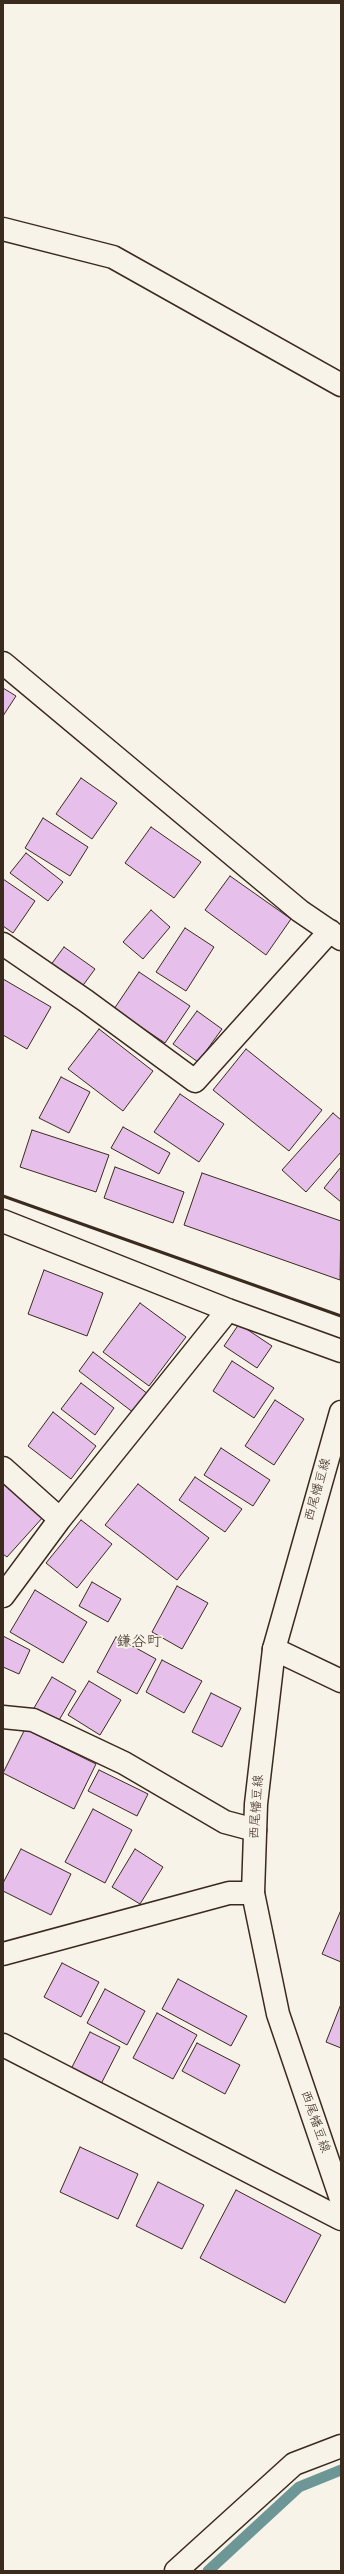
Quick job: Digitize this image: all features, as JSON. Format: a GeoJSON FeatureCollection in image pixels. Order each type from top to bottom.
{"type":"FeatureCollection","features":[{"type":"Feature","properties":{"kind":"street"},"geometry":{"type":"LineString","coordinates":[[3,229],[112,257],[341,385]]}},
{"type":"Feature","properties":{"kind":"street"},"geometry":{"type":"LineString","coordinates":[[3,663],[300,911],[335,935],[195,1081],[86,1001],[3,944]]}},
{"type":"Feature","properties":{"kind":"street"},"geometry":{"type":"LineString","coordinates":[[3,1221],[228,1310],[341,1350]]}},
{"type":"Feature","properties":{"kind":"street"},"geometry":{"type":"LineString","coordinates":[[3,1596],[60,1519],[228,1310]]}},
{"type":"Feature","properties":{"kind":"street","name":"西尾幡豆線"},"geometry":{"type":"LineString","coordinates":[[341,1412],[274,1649],[255,1830],[253,1893],[278,2014],[341,2199]]}},
{"type":"Feature","properties":{"kind":"street"},"geometry":{"type":"LineString","coordinates":[[3,1468],[60,1519]]}},
{"type":"Feature","properties":{"kind":"street"},"geometry":{"type":"LineString","coordinates":[[274,1649],[341,1681]]}},
{"type":"Feature","properties":{"kind":"street"},"geometry":{"type":"LineString","coordinates":[[3,1717],[33,1720],[124,1763],[225,1822],[255,1830]]}},
{"type":"Feature","properties":{"kind":"street"},"geometry":{"type":"LineString","coordinates":[[3,1954],[229,1892],[253,1893]]}},
{"type":"Feature","properties":{"kind":"street"},"geometry":{"type":"LineString","coordinates":[[3,2045],[341,2219]]}},
{"type":"Feature","properties":{"kind":"street"},"geometry":{"type":"LineString","coordinates":[[176,2571],[294,2464],[341,2446]]}},
{"type":"Feature","properties":{"kind":"building"},"geometry":{"type":"Polygon","coordinates":[[[3,688],[16,696],[3,716],[3,688]]]}},
{"type":"Feature","properties":{"kind":"building"},"geometry":{"type":"Polygon","coordinates":[[[81,778],[117,803],[92,839],[56,814],[81,778]]]}},
{"type":"Feature","properties":{"kind":"building"},"geometry":{"type":"Polygon","coordinates":[[[43,818],[88,847],[70,876],[25,848],[43,818]]]}},
{"type":"Feature","properties":{"kind":"building"},"geometry":{"type":"Polygon","coordinates":[[[151,827],[201,862],[174,898],[125,863],[151,827]]]}},
{"type":"Feature","properties":{"kind":"building"},"geometry":{"type":"Polygon","coordinates":[[[26,853],[63,882],[48,901],[10,873],[26,853]]]}},
{"type":"Feature","properties":{"kind":"building"},"geometry":{"type":"Polygon","coordinates":[[[230,876],[291,919],[266,955],[205,910],[230,876]]]}},
{"type":"Feature","properties":{"kind":"building"},"geometry":{"type":"Polygon","coordinates":[[[3,879],[35,901],[13,933],[3,926],[3,879]]]}},
{"type":"Feature","properties":{"kind":"building"},"geometry":{"type":"Polygon","coordinates":[[[151,910],[170,927],[143,959],[123,942],[151,910]]]}},
{"type":"Feature","properties":{"kind":"building"},"geometry":{"type":"Polygon","coordinates":[[[185,928],[214,947],[186,991],[156,972],[185,928]]]}},
{"type":"Feature","properties":{"kind":"building"},"geometry":{"type":"Polygon","coordinates":[[[64,947],[95,969],[81,988],[50,966],[64,947]]]}},
{"type":"Feature","properties":{"kind":"building"},"geometry":{"type":"Polygon","coordinates":[[[139,972],[190,1006],[165,1043],[114,1009],[139,972]]]}},
{"type":"Feature","properties":{"kind":"building"},"geometry":{"type":"Polygon","coordinates":[[[3,979],[51,1007],[27,1049],[3,1035],[3,979]]]}},
{"type":"Feature","properties":{"kind":"building"},"geometry":{"type":"Polygon","coordinates":[[[197,1011],[222,1029],[198,1062],[173,1044],[197,1011]]]}},
{"type":"Feature","properties":{"kind":"building"},"geometry":{"type":"Polygon","coordinates":[[[99,1029],[153,1071],[123,1111],[68,1069],[99,1029]]]}},
{"type":"Feature","properties":{"kind":"building"},"geometry":{"type":"Polygon","coordinates":[[[246,1049],[322,1110],[289,1151],[213,1090],[246,1049]]]}},
{"type":"Feature","properties":{"kind":"building"},"geometry":{"type":"Polygon","coordinates":[[[61,1077],[90,1092],[69,1133],[39,1118],[61,1077]]]}},
{"type":"Feature","properties":{"kind":"building"},"geometry":{"type":"Polygon","coordinates":[[[180,1094],[224,1124],[199,1162],[154,1132],[180,1094]]]}},
{"type":"Feature","properties":{"kind":"building"},"geometry":{"type":"Polygon","coordinates":[[[333,1113],[341,1120],[341,1152],[306,1192],[282,1170],[333,1113]]]}},
{"type":"Feature","properties":{"kind":"building"},"geometry":{"type":"Polygon","coordinates":[[[123,1127],[170,1153],[159,1174],[111,1148],[123,1127]]]}},
{"type":"Feature","properties":{"kind":"building"},"geometry":{"type":"Polygon","coordinates":[[[32,1130],[109,1155],[96,1192],[20,1167],[32,1130]]]}},
{"type":"Feature","properties":{"kind":"building"},"geometry":{"type":"Polygon","coordinates":[[[115,1167],[184,1192],[173,1223],[104,1198],[115,1167]]]}},
{"type":"Feature","properties":{"kind":"building"},"geometry":{"type":"Polygon","coordinates":[[[341,1167],[341,1202],[324,1188],[341,1167]]]}},
{"type":"Feature","properties":{"kind":"building"},"geometry":{"type":"Polygon","coordinates":[[[202,1173],[341,1221],[340,1280],[184,1225],[202,1173]]]}},
{"type":"Feature","properties":{"kind":"building"},"geometry":{"type":"Polygon","coordinates":[[[44,1270],[103,1293],[87,1336],[28,1314],[44,1270]]]}},
{"type":"Feature","properties":{"kind":"building"},"geometry":{"type":"Polygon","coordinates":[[[140,1303],[186,1337],[149,1386],[103,1352],[140,1303]]]}},
{"type":"Feature","properties":{"kind":"building"},"geometry":{"type":"Polygon","coordinates":[[[239,1324],[272,1346],[257,1368],[224,1346],[239,1324]]]}},
{"type":"Feature","properties":{"kind":"building"},"geometry":{"type":"Polygon","coordinates":[[[93,1352],[148,1394],[134,1413],[79,1371],[93,1352]]]}},
{"type":"Feature","properties":{"kind":"building"},"geometry":{"type":"Polygon","coordinates":[[[232,1361],[274,1388],[254,1418],[213,1391],[232,1361]]]}},
{"type":"Feature","properties":{"kind":"building"},"geometry":{"type":"Polygon","coordinates":[[[81,1383],[114,1408],[95,1435],[61,1409],[81,1383]]]}},
{"type":"Feature","properties":{"kind":"building"},"geometry":{"type":"Polygon","coordinates":[[[275,1400],[304,1419],[274,1465],[245,1446],[275,1400]]]}},
{"type":"Feature","properties":{"kind":"building"},"geometry":{"type":"Polygon","coordinates":[[[53,1412],[96,1446],[71,1479],[28,1446],[53,1412]]]}},
{"type":"Feature","properties":{"kind":"building"},"geometry":{"type":"Polygon","coordinates":[[[221,1448],[270,1480],[253,1506],[204,1475],[221,1448]]]}},
{"type":"Feature","properties":{"kind":"building"},"geometry":{"type":"Polygon","coordinates":[[[195,1477],[242,1509],[225,1532],[179,1500],[195,1477]]]}},
{"type":"Feature","properties":{"kind":"building"},"geometry":{"type":"Polygon","coordinates":[[[3,1479],[44,1516],[7,1557],[3,1554],[3,1479]]]}},
{"type":"Feature","properties":{"kind":"building"},"geometry":{"type":"Polygon","coordinates":[[[138,1484],[209,1538],[177,1580],[105,1525],[138,1484]]]}},
{"type":"Feature","properties":{"kind":"building"},"geometry":{"type":"Polygon","coordinates":[[[81,1520],[112,1544],[77,1588],[46,1563],[81,1520]]]}},
{"type":"Feature","properties":{"kind":"building"},"geometry":{"type":"Polygon","coordinates":[[[92,1582],[121,1599],[108,1622],[79,1606],[92,1582]]]}},
{"type":"Feature","properties":{"kind":"building"},"geometry":{"type":"Polygon","coordinates":[[[177,1586],[208,1603],[182,1649],[152,1632],[177,1586]]]}},
{"type":"Feature","properties":{"kind":"building"},"geometry":{"type":"Polygon","coordinates":[[[35,1590],[87,1622],[63,1663],[10,1632],[35,1590]]]}},
{"type":"Feature","properties":{"kind":"building"},"geometry":{"type":"Polygon","coordinates":[[[3,1636],[30,1650],[19,1674],[3,1667],[3,1636]]]}},
{"type":"Feature","properties":{"kind":"building"},"geometry":{"type":"Polygon","coordinates":[[[116,1637],[156,1659],[137,1694],[97,1672],[116,1637]]]}},
{"type":"Feature","properties":{"kind":"building"},"geometry":{"type":"Polygon","coordinates":[[[162,1660],[202,1681],[184,1713],[146,1692],[162,1660]]]}},
{"type":"Feature","properties":{"kind":"building"},"geometry":{"type":"Polygon","coordinates":[[[52,1677],[76,1691],[58,1722],[34,1708],[52,1677]]]}},
{"type":"Feature","properties":{"kind":"building"},"geometry":{"type":"Polygon","coordinates":[[[89,1681],[121,1700],[100,1735],[68,1715],[89,1681]]]}},
{"type":"Feature","properties":{"kind":"building"},"geometry":{"type":"Polygon","coordinates":[[[211,1693],[241,1708],[222,1747],[192,1732],[211,1693]]]}},
{"type":"Feature","properties":{"kind":"building"},"geometry":{"type":"Polygon","coordinates":[[[25,1729],[96,1764],[74,1809],[3,1773],[25,1729]]]}},
{"type":"Feature","properties":{"kind":"building"},"geometry":{"type":"Polygon","coordinates":[[[99,1770],[148,1794],[137,1816],[88,1791],[99,1770]]]}},
{"type":"Feature","properties":{"kind":"building"},"geometry":{"type":"Polygon","coordinates":[[[93,1809],[132,1830],[105,1883],[65,1862],[93,1809]]]}},
{"type":"Feature","properties":{"kind":"building"},"geometry":{"type":"Polygon","coordinates":[[[21,1849],[71,1874],[51,1915],[3,1891],[3,1883],[21,1849]]]}},
{"type":"Feature","properties":{"kind":"building"},"geometry":{"type":"Polygon","coordinates":[[[135,1849],[163,1867],[140,1904],[112,1887],[135,1849]]]}},
{"type":"Feature","properties":{"kind":"building"},"geometry":{"type":"Polygon","coordinates":[[[341,1910],[341,1962],[322,1954],[341,1910]]]}},
{"type":"Feature","properties":{"kind":"building"},"geometry":{"type":"Polygon","coordinates":[[[62,1963],[99,1982],[81,2017],[44,1997],[62,1963]]]}},
{"type":"Feature","properties":{"kind":"building"},"geometry":{"type":"Polygon","coordinates":[[[178,1979],[247,2016],[231,2046],[162,2009],[178,1979]]]}},
{"type":"Feature","properties":{"kind":"building"},"geometry":{"type":"Polygon","coordinates":[[[105,1989],[145,2011],[127,2045],[87,2023],[105,1989]]]}},
{"type":"Feature","properties":{"kind":"building"},"geometry":{"type":"Polygon","coordinates":[[[341,2004],[341,2048],[326,2042],[341,2004]]]}},
{"type":"Feature","properties":{"kind":"building"},"geometry":{"type":"Polygon","coordinates":[[[157,2013],[197,2035],[173,2079],[133,2058],[157,2013]]]}},
{"type":"Feature","properties":{"kind":"building"},"geometry":{"type":"Polygon","coordinates":[[[90,2032],[120,2047],[101,2084],[71,2069],[90,2032]]]}},
{"type":"Feature","properties":{"kind":"building"},"geometry":{"type":"Polygon","coordinates":[[[197,2043],[240,2065],[225,2094],[182,2071],[197,2043]]]}},
{"type":"Feature","properties":{"kind":"building"},"geometry":{"type":"Polygon","coordinates":[[[80,2147],[138,2174],[118,2219],[60,2192],[80,2147]]]}},
{"type":"Feature","properties":{"kind":"building"},"geometry":{"type":"Polygon","coordinates":[[[158,2182],[204,2205],[182,2249],[136,2226],[158,2182]]]}},
{"type":"Feature","properties":{"kind":"building"},"geometry":{"type":"Polygon","coordinates":[[[236,2190],[321,2235],[285,2303],[200,2258],[236,2190]]]}},
{"type":"Feature","properties":{"kind":"waterway"},"geometry":{"type":"LineString","coordinates":[[208,2571],[299,2487],[341,2470]]}},
{"type":"Feature","properties":{"kind":"railway"},"geometry":{"type":"LineString","coordinates":[[3,1196],[341,1316]]}},
{"type":"Feature","properties":{"kind":"district","name":"鎌谷町"},"geometry":{"type":"Point","coordinates":[139,1643]}}]}
